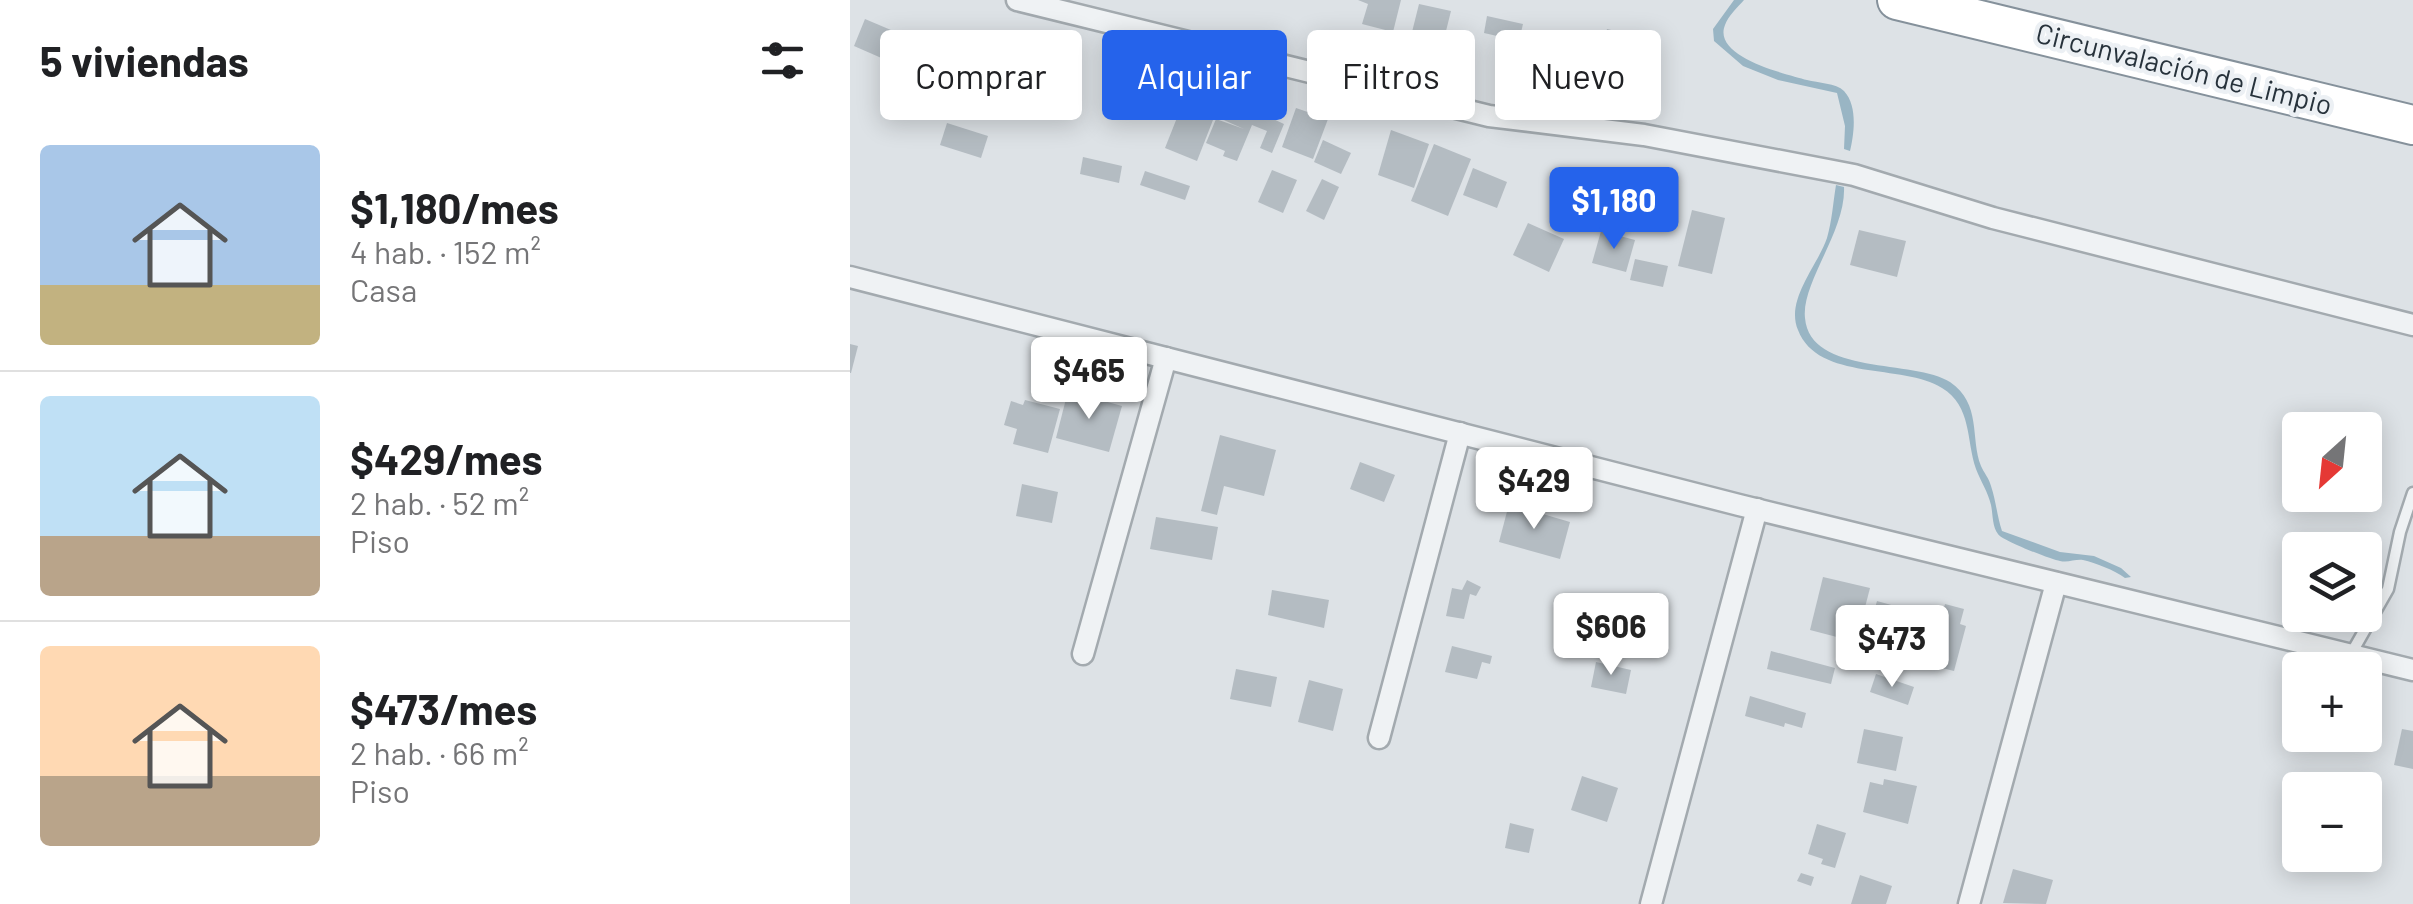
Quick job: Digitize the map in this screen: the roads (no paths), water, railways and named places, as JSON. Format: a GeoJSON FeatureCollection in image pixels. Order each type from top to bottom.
{"type":"FeatureCollection","features":[{"type":"Feature","properties":{"kind":"highway","name":"Circunvalación de Limpio"},"geometry":{"type":"LineString","coordinates":[[1897,0],[2413,125]]}},
{"type":"Feature","properties":{"kind":"street"},"geometry":{"type":"LineString","coordinates":[[1017,0],[1489,116],[1644,135],[1854,175],[1992,218],[2413,324]]}},
{"type":"Feature","properties":{"kind":"street"},"geometry":{"type":"LineString","coordinates":[[850,277],[1757,509],[2342,652]]}},
{"type":"Feature","properties":{"kind":"street"},"geometry":{"type":"LineString","coordinates":[[1083,654],[1166,358]]}},
{"type":"Feature","properties":{"kind":"street"},"geometry":{"type":"LineString","coordinates":[[1380,738],[1460,433]]}},
{"type":"Feature","properties":{"kind":"street"},"geometry":{"type":"LineString","coordinates":[[1651,904],[1757,509]]}},
{"type":"Feature","properties":{"kind":"street"},"geometry":{"type":"LineString","coordinates":[[1969,904],[2056,583]]}},
{"type":"Feature","properties":{"kind":"street"},"geometry":{"type":"LineString","coordinates":[[2382,662],[2413,670]]}},
{"type":"Feature","properties":{"kind":"lane"},"geometry":{"type":"LineString","coordinates":[[2351,652],[2388,588],[2413,493]]}},
{"type":"Feature","properties":{"kind":"water"},"geometry":{"type":"Polygon","coordinates":[[[1734,0],[1744,0],[1725,25],[1724,36],[1729,46],[1768,68],[1841,88],[1853,112],[1850,151],[1844,149],[1845,126],[1837,93],[1778,80],[1743,66],[1714,41],[1713,29],[1734,0]]]}},
{"type":"Feature","properties":{"kind":"water"},"geometry":{"type":"Polygon","coordinates":[[[1836,185],[1844,187],[1843,204],[1806,304],[1805,318],[1811,336],[1825,349],[1844,358],[1913,370],[1950,382],[1967,400],[1971,411],[1978,455],[1990,483],[2002,531],[2060,552],[2094,556],[2131,577],[2083,560],[2055,560],[1998,534],[1963,414],[1952,395],[1925,380],[1842,365],[1808,346],[1798,330],[1796,307],[1827,238],[1836,185]]]}}]}
